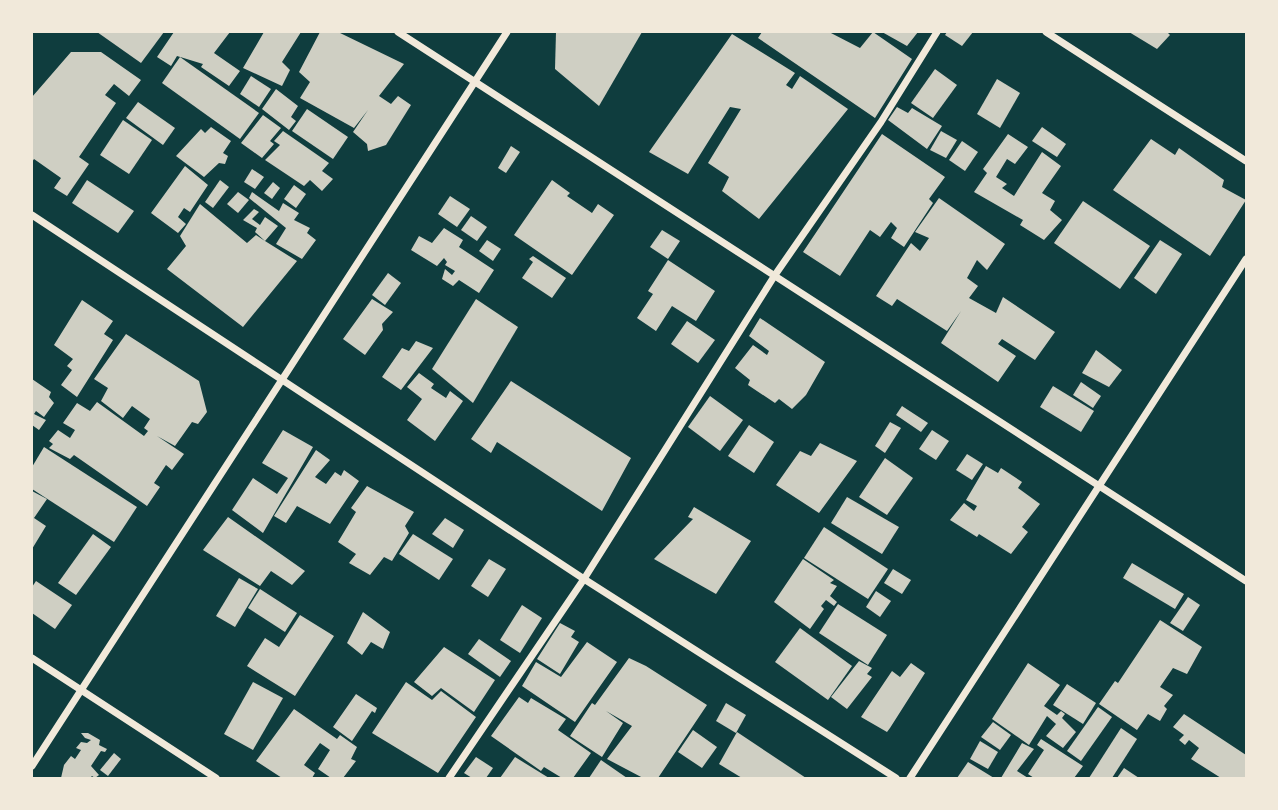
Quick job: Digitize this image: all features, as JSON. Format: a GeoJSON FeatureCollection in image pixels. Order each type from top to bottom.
{"type":"FeatureCollection","features":[{"type":"Feature","properties":{"kind":"street"},"geometry":{"type":"LineString","coordinates":[[398,32],[1247,580]]}},
{"type":"Feature","properties":{"kind":"street"},"geometry":{"type":"LineString","coordinates":[[32,766],[507,32]]}},
{"type":"Feature","properties":{"kind":"street"},"geometry":{"type":"LineString","coordinates":[[449,779],[584,579],[775,275],[881,122],[937,32]]}},
{"type":"Feature","properties":{"kind":"street"},"geometry":{"type":"LineString","coordinates":[[1046,32],[1247,161]]}},
{"type":"Feature","properties":{"kind":"street"},"geometry":{"type":"LineString","coordinates":[[32,215],[584,579],[897,779]]}},
{"type":"Feature","properties":{"kind":"street"},"geometry":{"type":"LineString","coordinates":[[910,779],[1247,259]]}},
{"type":"Feature","properties":{"kind":"street"},"geometry":{"type":"LineString","coordinates":[[32,658],[216,779]]}},
{"type":"Feature","properties":{"kind":"building"},"geometry":{"type":"Polygon","coordinates":[[[97,32],[164,32],[141,63],[97,32]]]}},
{"type":"Feature","properties":{"kind":"building"},"geometry":{"type":"Polygon","coordinates":[[[174,32],[230,32],[214,53],[240,71],[229,86],[201,67],[203,64],[177,56],[171,66],[157,57],[174,32]]]}},
{"type":"Feature","properties":{"kind":"building"},"geometry":{"type":"Polygon","coordinates":[[[264,32],[301,32],[282,62],[290,70],[282,86],[243,68],[264,32]]]}},
{"type":"Feature","properties":{"kind":"building"},"geometry":{"type":"Polygon","coordinates":[[[320,32],[338,32],[404,64],[379,96],[391,104],[398,96],[411,105],[386,145],[368,151],[367,144],[353,132],[368,110],[354,128],[300,98],[310,82],[299,72],[320,32]]]}},
{"type":"Feature","properties":{"kind":"building"},"geometry":{"type":"Polygon","coordinates":[[[556,32],[642,32],[599,106],[555,69],[556,32]]]}},
{"type":"Feature","properties":{"kind":"building"},"geometry":{"type":"Polygon","coordinates":[[[762,32],[829,32],[860,48],[873,32],[912,59],[875,118],[758,38],[762,32]]]}},
{"type":"Feature","properties":{"kind":"building"},"geometry":{"type":"Polygon","coordinates":[[[882,32],[918,32],[907,46],[882,32]]]}},
{"type":"Feature","properties":{"kind":"building"},"geometry":{"type":"Polygon","coordinates":[[[947,32],[973,32],[962,46],[945,35],[947,32]]]}},
{"type":"Feature","properties":{"kind":"building"},"geometry":{"type":"Polygon","coordinates":[[[1129,32],[1167,32],[1170,35],[1157,49],[1129,32]]]}},
{"type":"Feature","properties":{"kind":"building"},"geometry":{"type":"Polygon","coordinates":[[[732,34],[795,73],[786,85],[792,89],[800,76],[848,109],[759,219],[722,191],[729,177],[708,163],[741,109],[730,107],[688,174],[649,152],[732,34]]]}},
{"type":"Feature","properties":{"kind":"building"},"geometry":{"type":"Polygon","coordinates":[[[71,52],[101,52],[141,80],[129,96],[114,84],[105,95],[116,103],[79,157],[89,164],[67,196],[54,188],[61,178],[34,159],[32,162],[32,97],[71,52]]]}},
{"type":"Feature","properties":{"kind":"building"},"geometry":{"type":"Polygon","coordinates":[[[180,57],[259,113],[240,139],[162,83],[180,57]]]}},
{"type":"Feature","properties":{"kind":"building"},"geometry":{"type":"Polygon","coordinates":[[[935,69],[957,85],[933,118],[911,103],[935,69]]]}},
{"type":"Feature","properties":{"kind":"building"},"geometry":{"type":"Polygon","coordinates":[[[251,76],[271,89],[259,107],[240,94],[251,76]]]}},
{"type":"Feature","properties":{"kind":"building"},"geometry":{"type":"Polygon","coordinates":[[[997,79],[1020,93],[1000,128],[977,114],[997,79]]]}},
{"type":"Feature","properties":{"kind":"building"},"geometry":{"type":"Polygon","coordinates":[[[276,89],[298,106],[291,117],[296,121],[289,130],[262,109],[276,89]]]}},
{"type":"Feature","properties":{"kind":"building"},"geometry":{"type":"Polygon","coordinates":[[[138,102],[175,128],[163,145],[126,118],[138,102]]]}},
{"type":"Feature","properties":{"kind":"building"},"geometry":{"type":"Polygon","coordinates":[[[897,107],[908,113],[912,108],[942,126],[927,149],[888,120],[897,107]]]}},
{"type":"Feature","properties":{"kind":"building"},"geometry":{"type":"Polygon","coordinates":[[[307,109],[348,137],[333,159],[292,131],[307,109]]]}},
{"type":"Feature","properties":{"kind":"building"},"geometry":{"type":"Polygon","coordinates":[[[263,115],[281,128],[270,141],[274,144],[262,158],[241,143],[263,115]]]}},
{"type":"Feature","properties":{"kind":"building"},"geometry":{"type":"Polygon","coordinates":[[[123,120],[152,140],[129,174],[100,155],[123,120]]]}},
{"type":"Feature","properties":{"kind":"building"},"geometry":{"type":"Polygon","coordinates":[[[211,127],[231,141],[223,153],[228,156],[225,164],[219,163],[204,177],[176,156],[201,129],[205,133],[211,127]]]}},
{"type":"Feature","properties":{"kind":"building"},"geometry":{"type":"Polygon","coordinates":[[[1042,127],[1066,144],[1057,157],[1032,141],[1042,127]]]}},
{"type":"Feature","properties":{"kind":"building"},"geometry":{"type":"Polygon","coordinates":[[[283,131],[329,163],[322,171],[333,179],[322,191],[310,180],[304,186],[265,160],[280,145],[274,141],[283,131]]]}},
{"type":"Feature","properties":{"kind":"building"},"geometry":{"type":"Polygon","coordinates":[[[941,131],[957,140],[946,158],[930,150],[941,131]]]}},
{"type":"Feature","properties":{"kind":"building"},"geometry":{"type":"Polygon","coordinates":[[[882,134],[945,177],[929,199],[933,203],[904,247],[891,238],[897,228],[891,222],[880,237],[870,230],[840,276],[803,252],[882,134]]]}},
{"type":"Feature","properties":{"kind":"building"},"geometry":{"type":"Polygon","coordinates":[[[1008,134],[1028,147],[1015,164],[1007,159],[996,177],[1007,184],[1002,188],[1014,196],[1042,152],[1061,166],[1042,193],[1055,201],[1050,210],[1062,220],[1044,240],[1020,225],[1023,220],[974,192],[987,173],[983,169],[1008,134]]]}},
{"type":"Feature","properties":{"kind":"building"},"geometry":{"type":"Polygon","coordinates":[[[1151,139],[1175,155],[1179,148],[1224,180],[1222,187],[1246,200],[1210,256],[1113,190],[1151,139]]]}},
{"type":"Feature","properties":{"kind":"building"},"geometry":{"type":"Polygon","coordinates":[[[962,141],[978,152],[965,171],[949,160],[962,141]]]}},
{"type":"Feature","properties":{"kind":"building"},"geometry":{"type":"Polygon","coordinates":[[[511,146],[520,152],[506,173],[498,168],[511,146]]]}},
{"type":"Feature","properties":{"kind":"building"},"geometry":{"type":"Polygon","coordinates":[[[185,166],[208,185],[190,212],[184,208],[178,217],[186,224],[178,233],[151,213],[185,166]]]}},
{"type":"Feature","properties":{"kind":"building"},"geometry":{"type":"Polygon","coordinates":[[[252,169],[264,177],[255,189],[244,182],[252,169]]]}},
{"type":"Feature","properties":{"kind":"building"},"geometry":{"type":"Polygon","coordinates":[[[87,180],[134,211],[118,233],[72,203],[87,180]]]}},
{"type":"Feature","properties":{"kind":"building"},"geometry":{"type":"Polygon","coordinates":[[[220,180],[229,187],[213,208],[205,202],[220,180]]]}},
{"type":"Feature","properties":{"kind":"building"},"geometry":{"type":"Polygon","coordinates":[[[552,180],[570,193],[567,196],[592,213],[598,204],[614,215],[572,275],[514,235],[552,180]]]}},
{"type":"Feature","properties":{"kind":"building"},"geometry":{"type":"Polygon","coordinates":[[[273,182],[280,188],[272,199],[264,193],[273,182]]]}},
{"type":"Feature","properties":{"kind":"building"},"geometry":{"type":"Polygon","coordinates":[[[294,185],[306,194],[296,208],[284,199],[294,185]]]}},
{"type":"Feature","properties":{"kind":"building"},"geometry":{"type":"Polygon","coordinates":[[[238,192],[249,200],[238,213],[227,204],[238,192]]]}},
{"type":"Feature","properties":{"kind":"building"},"geometry":{"type":"Polygon","coordinates":[[[252,192],[279,211],[283,203],[299,213],[294,220],[310,228],[307,233],[316,240],[302,259],[276,244],[286,228],[249,198],[252,192]]]}},
{"type":"Feature","properties":{"kind":"building"},"geometry":{"type":"Polygon","coordinates":[[[450,196],[470,209],[457,227],[438,214],[450,196]]]}},
{"type":"Feature","properties":{"kind":"building"},"geometry":{"type":"Polygon","coordinates":[[[939,198],[1005,244],[987,270],[977,260],[967,278],[978,286],[969,298],[996,313],[1003,297],[1055,332],[1035,360],[1002,339],[998,344],[1016,356],[998,382],[941,343],[961,311],[947,331],[897,299],[892,306],[876,296],[911,243],[920,251],[929,238],[915,232],[939,198]]]}},
{"type":"Feature","properties":{"kind":"building"},"geometry":{"type":"Polygon","coordinates":[[[1083,201],[1150,246],[1120,289],[1054,243],[1083,201]]]}},
{"type":"Feature","properties":{"kind":"building"},"geometry":{"type":"Polygon","coordinates":[[[200,204],[247,243],[256,235],[297,261],[243,327],[167,269],[186,246],[180,236],[200,204]]]}},
{"type":"Feature","properties":{"kind":"building"},"geometry":{"type":"Polygon","coordinates":[[[254,209],[259,212],[252,219],[260,225],[265,217],[278,226],[265,241],[255,232],[257,228],[243,220],[254,209]]]}},
{"type":"Feature","properties":{"kind":"building"},"geometry":{"type":"Polygon","coordinates":[[[471,216],[487,227],[477,241],[461,230],[471,216]]]}},
{"type":"Feature","properties":{"kind":"building"},"geometry":{"type":"Polygon","coordinates":[[[444,228],[463,240],[459,247],[494,270],[479,293],[459,280],[453,286],[442,279],[445,269],[452,275],[455,271],[445,265],[447,262],[444,258],[437,266],[411,250],[419,236],[432,243],[444,228]]]}},
{"type":"Feature","properties":{"kind":"building"},"geometry":{"type":"Polygon","coordinates":[[[662,230],[680,241],[668,259],[650,247],[662,230]]]}},
{"type":"Feature","properties":{"kind":"building"},"geometry":{"type":"Polygon","coordinates":[[[487,240],[501,249],[493,261],[479,251],[487,240]]]}},
{"type":"Feature","properties":{"kind":"building"},"geometry":{"type":"Polygon","coordinates":[[[1160,240],[1182,254],[1156,294],[1134,278],[1160,240]]]}},
{"type":"Feature","properties":{"kind":"building"},"geometry":{"type":"Polygon","coordinates":[[[533,256],[566,278],[552,298],[522,278],[533,262],[529,259],[533,256]]]}},
{"type":"Feature","properties":{"kind":"building"},"geometry":{"type":"Polygon","coordinates":[[[668,260],[715,291],[696,321],[672,306],[656,331],[637,318],[653,294],[648,291],[668,260]]]}},
{"type":"Feature","properties":{"kind":"building"},"geometry":{"type":"Polygon","coordinates":[[[388,273],[401,283],[385,305],[372,295],[388,273]]]}},
{"type":"Feature","properties":{"kind":"building"},"geometry":{"type":"Polygon","coordinates":[[[372,299],[393,312],[382,324],[383,330],[365,355],[343,339],[372,299]]]}},
{"type":"Feature","properties":{"kind":"building"},"geometry":{"type":"Polygon","coordinates":[[[476,299],[518,327],[473,403],[432,369],[476,299]]]}},
{"type":"Feature","properties":{"kind":"building"},"geometry":{"type":"Polygon","coordinates":[[[82,300],[113,321],[104,334],[113,340],[77,397],[61,385],[72,370],[67,366],[73,359],[54,345],[82,300]]]}},
{"type":"Feature","properties":{"kind":"building"},"geometry":{"type":"Polygon","coordinates":[[[760,318],[825,362],[806,395],[792,409],[779,399],[775,403],[748,385],[750,380],[735,368],[753,345],[767,355],[769,351],[749,336],[760,318]]]}},
{"type":"Feature","properties":{"kind":"building"},"geometry":{"type":"Polygon","coordinates":[[[687,321],[715,340],[698,363],[671,344],[687,321]]]}},
{"type":"Feature","properties":{"kind":"building"},"geometry":{"type":"Polygon","coordinates":[[[126,334],[199,381],[207,412],[198,424],[192,422],[175,446],[157,436],[184,454],[172,470],[166,465],[154,483],[160,487],[147,506],[74,455],[70,459],[49,448],[53,444],[49,441],[58,430],[70,438],[75,430],[63,423],[77,403],[90,411],[97,402],[144,436],[148,431],[144,428],[150,419],[132,406],[123,418],[101,401],[108,388],[94,379],[126,334]]]}},
{"type":"Feature","properties":{"kind":"building"},"geometry":{"type":"Polygon","coordinates":[[[416,341],[433,348],[401,390],[382,377],[402,348],[409,351],[416,341]]]}},
{"type":"Feature","properties":{"kind":"building"},"geometry":{"type":"Polygon","coordinates":[[[1096,350],[1122,370],[1109,387],[1082,373],[1096,350]]]}},
{"type":"Feature","properties":{"kind":"building"},"geometry":{"type":"Polygon","coordinates":[[[419,373],[434,384],[431,388],[446,398],[450,391],[463,401],[435,441],[407,420],[422,399],[407,387],[419,373]]]}},
{"type":"Feature","properties":{"kind":"building"},"geometry":{"type":"Polygon","coordinates":[[[32,379],[51,392],[49,397],[54,403],[44,417],[36,411],[34,414],[46,420],[39,430],[32,425],[32,379]]]}},
{"type":"Feature","properties":{"kind":"building"},"geometry":{"type":"Polygon","coordinates":[[[511,381],[631,458],[602,511],[497,442],[491,453],[471,439],[511,381]]]}},
{"type":"Feature","properties":{"kind":"building"},"geometry":{"type":"Polygon","coordinates":[[[1081,382],[1101,396],[1093,408],[1073,395],[1081,382]]]}},
{"type":"Feature","properties":{"kind":"building"},"geometry":{"type":"Polygon","coordinates":[[[1053,386],[1094,411],[1081,432],[1040,407],[1053,386]]]}},
{"type":"Feature","properties":{"kind":"building"},"geometry":{"type":"Polygon","coordinates":[[[710,396],[743,420],[720,451],[688,427],[710,396]]]}},
{"type":"Feature","properties":{"kind":"building"},"geometry":{"type":"Polygon","coordinates":[[[902,406],[928,423],[921,432],[896,415],[902,406]]]}},
{"type":"Feature","properties":{"kind":"building"},"geometry":{"type":"Polygon","coordinates":[[[890,422],[901,428],[885,453],[875,446],[890,422]]]}},
{"type":"Feature","properties":{"kind":"building"},"geometry":{"type":"Polygon","coordinates":[[[749,425],[774,442],[754,473],[728,456],[749,425]]]}},
{"type":"Feature","properties":{"kind":"building"},"geometry":{"type":"Polygon","coordinates":[[[283,430],[313,447],[263,533],[232,510],[253,478],[277,494],[288,478],[262,463],[283,430]]]}},
{"type":"Feature","properties":{"kind":"building"},"geometry":{"type":"Polygon","coordinates":[[[932,430],[949,441],[936,460],[919,449],[932,430]]]}},
{"type":"Feature","properties":{"kind":"building"},"geometry":{"type":"Polygon","coordinates":[[[820,443],[857,461],[819,513],[776,485],[800,451],[811,456],[820,443]]]}},
{"type":"Feature","properties":{"kind":"building"},"geometry":{"type":"Polygon","coordinates":[[[44,447],[137,507],[114,542],[32,489],[32,467],[44,447]]]}},
{"type":"Feature","properties":{"kind":"building"},"geometry":{"type":"Polygon","coordinates":[[[316,450],[330,460],[315,477],[326,484],[335,472],[341,476],[344,470],[359,481],[330,524],[297,506],[286,523],[274,516],[316,450]]]}},
{"type":"Feature","properties":{"kind":"building"},"geometry":{"type":"Polygon","coordinates":[[[967,454],[983,464],[972,480],[956,470],[967,454]]]}},
{"type":"Feature","properties":{"kind":"building"},"geometry":{"type":"Polygon","coordinates":[[[885,458],[913,478],[887,515],[859,497],[885,458]]]}},
{"type":"Feature","properties":{"kind":"building"},"geometry":{"type":"Polygon","coordinates":[[[986,466],[998,473],[1001,468],[1022,482],[1018,488],[1040,504],[1022,527],[1028,532],[1011,554],[950,520],[964,503],[974,511],[977,506],[966,500],[986,466]]]}},
{"type":"Feature","properties":{"kind":"building"},"geometry":{"type":"Polygon","coordinates":[[[367,486],[414,512],[405,526],[409,533],[392,561],[384,557],[370,575],[349,563],[356,554],[338,542],[356,512],[351,508],[367,486]]]}},
{"type":"Feature","properties":{"kind":"building"},"geometry":{"type":"Polygon","coordinates":[[[32,491],[47,499],[34,518],[46,526],[32,549],[32,491]]]}},
{"type":"Feature","properties":{"kind":"building"},"geometry":{"type":"Polygon","coordinates":[[[847,497],[899,527],[882,554],[831,523],[847,497]]]}},
{"type":"Feature","properties":{"kind":"building"},"geometry":{"type":"Polygon","coordinates":[[[694,507],[751,541],[716,594],[654,559],[693,519],[688,517],[694,507]]]}},
{"type":"Feature","properties":{"kind":"building"},"geometry":{"type":"Polygon","coordinates":[[[228,517],[305,571],[292,585],[271,571],[260,586],[203,550],[228,517]]]}},
{"type":"Feature","properties":{"kind":"building"},"geometry":{"type":"Polygon","coordinates":[[[445,518],[464,530],[453,548],[432,534],[445,518]]]}},
{"type":"Feature","properties":{"kind":"building"},"geometry":{"type":"Polygon","coordinates":[[[824,527],[888,569],[868,599],[804,558],[824,527]]]}},
{"type":"Feature","properties":{"kind":"building"},"geometry":{"type":"Polygon","coordinates":[[[93,534],[111,547],[76,595],[58,583],[93,534]]]}},
{"type":"Feature","properties":{"kind":"building"},"geometry":{"type":"Polygon","coordinates":[[[413,534],[453,559],[439,580],[399,554],[413,534]]]}},
{"type":"Feature","properties":{"kind":"building"},"geometry":{"type":"Polygon","coordinates":[[[489,559],[506,569],[488,597],[471,586],[489,559]]]}},
{"type":"Feature","properties":{"kind":"building"},"geometry":{"type":"Polygon","coordinates":[[[803,559],[834,580],[830,583],[837,586],[830,596],[837,602],[834,606],[826,600],[821,606],[824,609],[810,629],[774,602],[803,559]]]}},
{"type":"Feature","properties":{"kind":"building"},"geometry":{"type":"Polygon","coordinates":[[[1132,563],[1184,594],[1175,609],[1123,578],[1132,563]]]}},
{"type":"Feature","properties":{"kind":"building"},"geometry":{"type":"Polygon","coordinates":[[[893,569],[911,580],[902,594],[884,583],[893,569]]]}},
{"type":"Feature","properties":{"kind":"building"},"geometry":{"type":"Polygon","coordinates":[[[239,578],[258,589],[235,627],[216,616],[239,578]]]}},
{"type":"Feature","properties":{"kind":"building"},"geometry":{"type":"Polygon","coordinates":[[[36,581],[72,605],[55,629],[32,613],[32,587],[36,581]]]}},
{"type":"Feature","properties":{"kind":"building"},"geometry":{"type":"Polygon","coordinates":[[[260,589],[297,613],[285,632],[248,608],[260,589]]]}},
{"type":"Feature","properties":{"kind":"building"},"geometry":{"type":"Polygon","coordinates":[[[876,591],[891,601],[880,617],[866,607],[876,591]]]}},
{"type":"Feature","properties":{"kind":"building"},"geometry":{"type":"Polygon","coordinates":[[[1188,597],[1200,605],[1183,631],[1170,623],[1188,597]]]}},
{"type":"Feature","properties":{"kind":"building"},"geometry":{"type":"Polygon","coordinates":[[[838,604],[887,635],[868,665],[819,633],[838,604]]]}},
{"type":"Feature","properties":{"kind":"building"},"geometry":{"type":"Polygon","coordinates":[[[522,605],[542,618],[520,653],[500,640],[522,605]]]}},
{"type":"Feature","properties":{"kind":"building"},"geometry":{"type":"Polygon","coordinates":[[[363,612],[390,632],[383,649],[371,642],[362,655],[347,643],[363,612]]]}},
{"type":"Feature","properties":{"kind":"building"},"geometry":{"type":"Polygon","coordinates":[[[300,615],[334,636],[295,696],[247,666],[265,638],[279,647],[300,615]]]}},
{"type":"Feature","properties":{"kind":"building"},"geometry":{"type":"Polygon","coordinates":[[[1160,620],[1202,647],[1187,674],[1173,668],[1160,687],[1173,695],[1164,706],[1167,709],[1160,721],[1148,714],[1137,730],[1099,704],[1115,681],[1118,683],[1160,620]]]}},
{"type":"Feature","properties":{"kind":"building"},"geometry":{"type":"Polygon","coordinates":[[[560,623],[575,631],[571,637],[579,642],[560,674],[537,659],[560,623]]]}},
{"type":"Feature","properties":{"kind":"building"},"geometry":{"type":"Polygon","coordinates":[[[800,628],[852,666],[828,700],[775,662],[800,628]]]}},
{"type":"Feature","properties":{"kind":"building"},"geometry":{"type":"Polygon","coordinates":[[[479,639],[511,661],[500,677],[468,654],[479,639]]]}},
{"type":"Feature","properties":{"kind":"building"},"geometry":{"type":"Polygon","coordinates":[[[587,642],[617,662],[575,722],[522,686],[536,662],[561,677],[587,642]]]}},
{"type":"Feature","properties":{"kind":"building"},"geometry":{"type":"Polygon","coordinates":[[[444,647],[495,680],[474,712],[441,688],[432,696],[414,682],[444,647]]]}},
{"type":"Feature","properties":{"kind":"building"},"geometry":{"type":"Polygon","coordinates":[[[629,658],[707,705],[658,778],[643,778],[607,759],[632,726],[606,711],[623,723],[602,757],[570,736],[592,703],[595,705],[629,658]]]}},
{"type":"Feature","properties":{"kind":"building"},"geometry":{"type":"Polygon","coordinates":[[[859,661],[872,668],[867,674],[872,677],[847,709],[831,697],[859,661]]]}},
{"type":"Feature","properties":{"kind":"building"},"geometry":{"type":"Polygon","coordinates":[[[911,663],[925,673],[887,732],[861,717],[892,671],[900,677],[911,663]]]}},
{"type":"Feature","properties":{"kind":"building"},"geometry":{"type":"Polygon","coordinates":[[[1028,663],[1060,685],[1044,706],[1057,715],[1061,711],[1065,714],[1062,718],[1076,732],[1063,748],[1046,736],[1056,724],[1047,716],[1029,745],[992,719],[1028,663]]]}},
{"type":"Feature","properties":{"kind":"building"},"geometry":{"type":"Polygon","coordinates":[[[253,682],[283,698],[253,750],[224,734],[253,682]]]}},
{"type":"Feature","properties":{"kind":"building"},"geometry":{"type":"Polygon","coordinates":[[[406,682],[432,700],[441,691],[476,717],[438,773],[372,733],[406,682]]]}},
{"type":"Feature","properties":{"kind":"building"},"geometry":{"type":"Polygon","coordinates":[[[1067,684],[1096,703],[1083,724],[1053,705],[1067,684]]]}},
{"type":"Feature","properties":{"kind":"building"},"geometry":{"type":"Polygon","coordinates":[[[356,694],[377,708],[375,713],[372,711],[352,741],[333,727],[356,694]]]}},
{"type":"Feature","properties":{"kind":"building"},"geometry":{"type":"Polygon","coordinates":[[[519,697],[528,703],[531,698],[566,719],[558,730],[591,753],[573,778],[562,778],[544,767],[541,771],[491,736],[519,697]]]}},
{"type":"Feature","properties":{"kind":"building"},"geometry":{"type":"Polygon","coordinates":[[[726,703],[746,715],[736,733],[716,721],[726,703]]]}},
{"type":"Feature","properties":{"kind":"building"},"geometry":{"type":"Polygon","coordinates":[[[1098,707],[1112,717],[1081,761],[1067,751],[1098,707]]]}},
{"type":"Feature","properties":{"kind":"building"},"geometry":{"type":"Polygon","coordinates":[[[294,709],[337,739],[340,735],[357,747],[351,759],[356,761],[343,778],[331,778],[318,769],[330,750],[320,743],[304,765],[315,773],[312,778],[282,778],[256,761],[294,709]]]}},
{"type":"Feature","properties":{"kind":"building"},"geometry":{"type":"Polygon","coordinates":[[[1184,714],[1246,755],[1246,778],[1221,778],[1191,759],[1199,748],[1189,740],[1185,745],[1179,740],[1184,735],[1173,727],[1184,714]]]}},
{"type":"Feature","properties":{"kind":"building"},"geometry":{"type":"Polygon","coordinates":[[[993,722],[1011,735],[1000,750],[981,737],[993,722]]]}},
{"type":"Feature","properties":{"kind":"building"},"geometry":{"type":"Polygon","coordinates":[[[1121,728],[1137,739],[1112,778],[1089,778],[1121,728]]]}},
{"type":"Feature","properties":{"kind":"building"},"geometry":{"type":"Polygon","coordinates":[[[693,730],[717,747],[702,768],[678,752],[693,730]]]}},
{"type":"Feature","properties":{"kind":"building"},"geometry":{"type":"Polygon","coordinates":[[[737,732],[806,778],[742,778],[719,764],[737,732]]]}},
{"type":"Feature","properties":{"kind":"building"},"geometry":{"type":"Polygon","coordinates":[[[81,733],[88,733],[100,740],[99,745],[107,749],[105,752],[101,751],[91,766],[99,775],[95,778],[61,778],[64,765],[71,756],[75,759],[81,750],[76,748],[81,742],[87,743],[91,740],[81,733]]]}},
{"type":"Feature","properties":{"kind":"building"},"geometry":{"type":"Polygon","coordinates":[[[1041,739],[1083,766],[1074,778],[1034,778],[1028,774],[1044,750],[1037,745],[1041,739]]]}},
{"type":"Feature","properties":{"kind":"building"},"geometry":{"type":"Polygon","coordinates":[[[980,741],[998,752],[988,769],[970,759],[980,741]]]}},
{"type":"Feature","properties":{"kind":"building"},"geometry":{"type":"Polygon","coordinates":[[[1022,743],[1034,749],[1017,771],[1028,778],[1001,778],[1022,743]]]}},
{"type":"Feature","properties":{"kind":"building"},"geometry":{"type":"Polygon","coordinates":[[[114,753],[121,759],[108,776],[100,770],[114,753]]]}},
{"type":"Feature","properties":{"kind":"building"},"geometry":{"type":"Polygon","coordinates":[[[476,757],[493,768],[486,778],[472,778],[464,773],[476,757]]]}},
{"type":"Feature","properties":{"kind":"building"},"geometry":{"type":"Polygon","coordinates":[[[515,757],[549,778],[500,778],[515,757]]]}},
{"type":"Feature","properties":{"kind":"building"},"geometry":{"type":"Polygon","coordinates":[[[601,760],[627,778],[589,778],[601,760]]]}},
{"type":"Feature","properties":{"kind":"building"},"geometry":{"type":"Polygon","coordinates":[[[968,762],[994,778],[957,778],[968,762]]]}},
{"type":"Feature","properties":{"kind":"building"},"geometry":{"type":"Polygon","coordinates":[[[1124,768],[1139,778],[1117,778],[1124,768]]]}}]}
